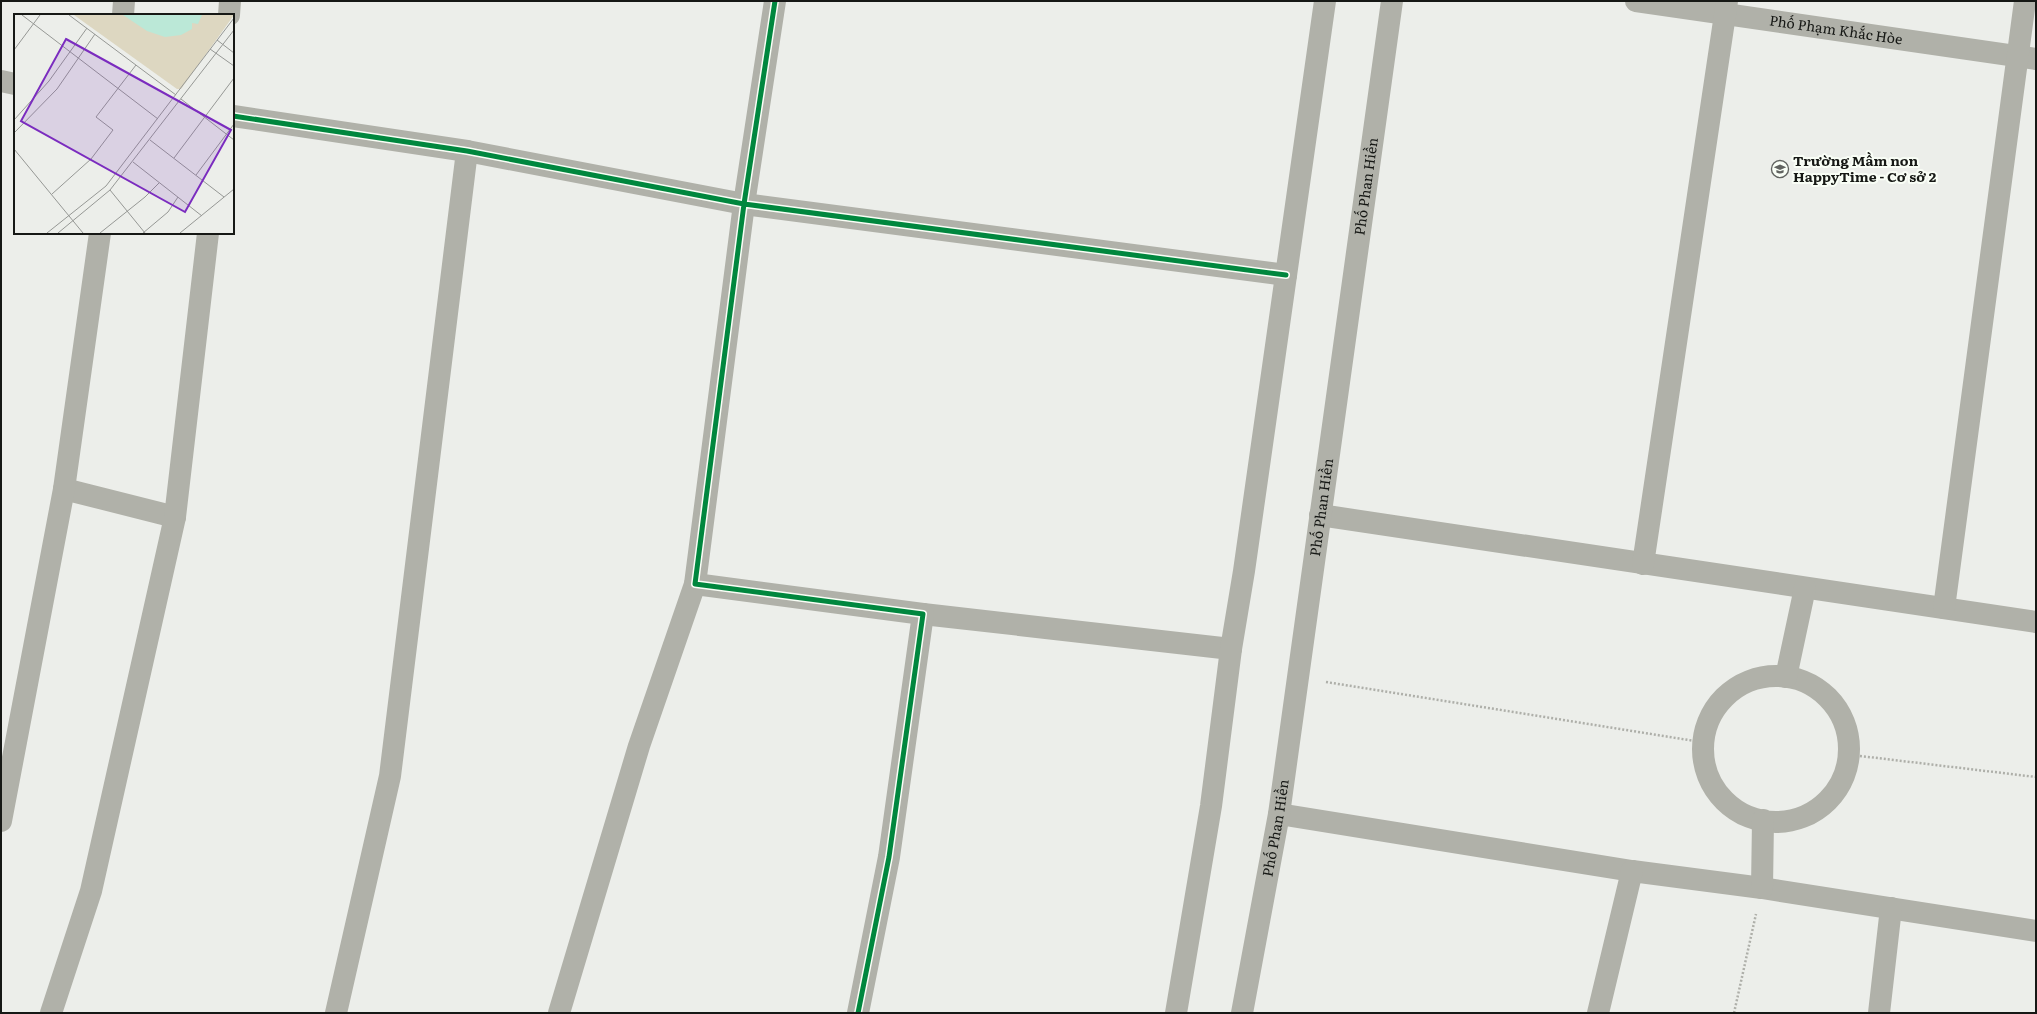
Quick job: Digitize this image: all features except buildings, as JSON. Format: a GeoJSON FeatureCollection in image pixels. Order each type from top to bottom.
{"type":"FeatureCollection","features":[{"type":"Feature","properties":{"kind":"street"},"geometry":{"type":"LineString","coordinates":[[123,14],[124,1]]}},
{"type":"Feature","properties":{"kind":"street"},"geometry":{"type":"LineString","coordinates":[[229,14],[230,1]]}},
{"type":"Feature","properties":{"kind":"street"},"geometry":{"type":"LineString","coordinates":[[559,1013],[639,746],[695,584],[744,204],[774,1]]}},
{"type":"Feature","properties":{"kind":"street"},"geometry":{"type":"LineString","coordinates":[[1176,1013],[1211,806],[1231,649],[1244,571],[1326,1]]}},
{"type":"Feature","properties":{"kind":"street","name":"Phố Phan Hiền"},"geometry":{"type":"LineString","coordinates":[[1242,1013],[1279,814],[1392,1]]}},
{"type":"Feature","properties":{"kind":"street","name":"Phố Phạm Khắc Hòe"},"geometry":{"type":"LineString","coordinates":[[1636,1],[1726,7],[2026,58]]}},
{"type":"Feature","properties":{"kind":"street"},"geometry":{"type":"LineString","coordinates":[[1944,608],[2026,58],[2025,1]]}},
{"type":"Feature","properties":{"kind":"street"},"geometry":{"type":"LineString","coordinates":[[1643,564],[1726,7]]}},
{"type":"Feature","properties":{"kind":"street"},"geometry":{"type":"LineString","coordinates":[[1,81],[14,84]]}},
{"type":"Feature","properties":{"kind":"street"},"geometry":{"type":"LineString","coordinates":[[234,116],[467,151],[744,204],[1286,274]]}},
{"type":"Feature","properties":{"kind":"street"},"geometry":{"type":"LineString","coordinates":[[336,1013],[390,776],[467,151]]}},
{"type":"Feature","properties":{"kind":"street"},"geometry":{"type":"LineString","coordinates":[[1,821],[64,489],[100,234]]}},
{"type":"Feature","properties":{"kind":"street"},"geometry":{"type":"LineString","coordinates":[[52,1013],[91,891],[175,517],[208,234]]}},
{"type":"Feature","properties":{"kind":"street"},"geometry":{"type":"LineString","coordinates":[[64,489],[175,517]]}},
{"type":"Feature","properties":{"kind":"street"},"geometry":{"type":"LineString","coordinates":[[1320,515],[2036,622]]}},
{"type":"Feature","properties":{"kind":"street"},"geometry":{"type":"LineString","coordinates":[[695,584],[923,614],[1231,649]]}},
{"type":"Feature","properties":{"kind":"street"},"geometry":{"type":"LineString","coordinates":[[1786,677],[1805,588]]}},
{"type":"Feature","properties":{"kind":"street"},"geometry":{"type":"LineString","coordinates":[[858,1013],[889,857],[923,614]]}},
{"type":"Feature","properties":{"kind":"street"},"geometry":{"type":"LineString","coordinates":[[1760,675],[1786,677],[1806,679],[1841,709],[1852,755],[1834,798],[1793,822],[1746,818],[1711,787],[1701,742],[1719,699],[1760,675]]}},
{"type":"Feature","properties":{"kind":"street"},"geometry":{"type":"LineString","coordinates":[[1279,814],[1632,871],[1762,888],[2036,931]]}},
{"type":"Feature","properties":{"kind":"street"},"geometry":{"type":"LineString","coordinates":[[1762,888],[1763,820]]}},
{"type":"Feature","properties":{"kind":"street"},"geometry":{"type":"LineString","coordinates":[[1598,1013],[1632,871]]}},
{"type":"Feature","properties":{"kind":"street"},"geometry":{"type":"LineString","coordinates":[[1879,1013],[1891,908]]}},
{"type":"Feature","properties":{"kind":"path"},"geometry":{"type":"LineString","coordinates":[[1298,677],[1701,742]]}},
{"type":"Feature","properties":{"kind":"path"},"geometry":{"type":"LineString","coordinates":[[1852,755],[2036,777]]}},
{"type":"Feature","properties":{"kind":"path"},"geometry":{"type":"LineString","coordinates":[[1734,1013],[1762,888]]}},
{"type":"Feature","properties":{"kind":"cycle path"},"geometry":{"type":"LineString","coordinates":[[775,1],[744,204],[695,584],[923,614],[889,857],[858,1013]]}},
{"type":"Feature","properties":{"kind":"cycle path"},"geometry":{"type":"LineString","coordinates":[[234,116],[467,151],[744,204],[1286,275]]}},
{"type":"Feature","properties":{"kind":"place","name":"Trường Mầm non HappyTime - Cơ sở 2"},"geometry":{"type":"Point","coordinates":[1780,169]}}]}
